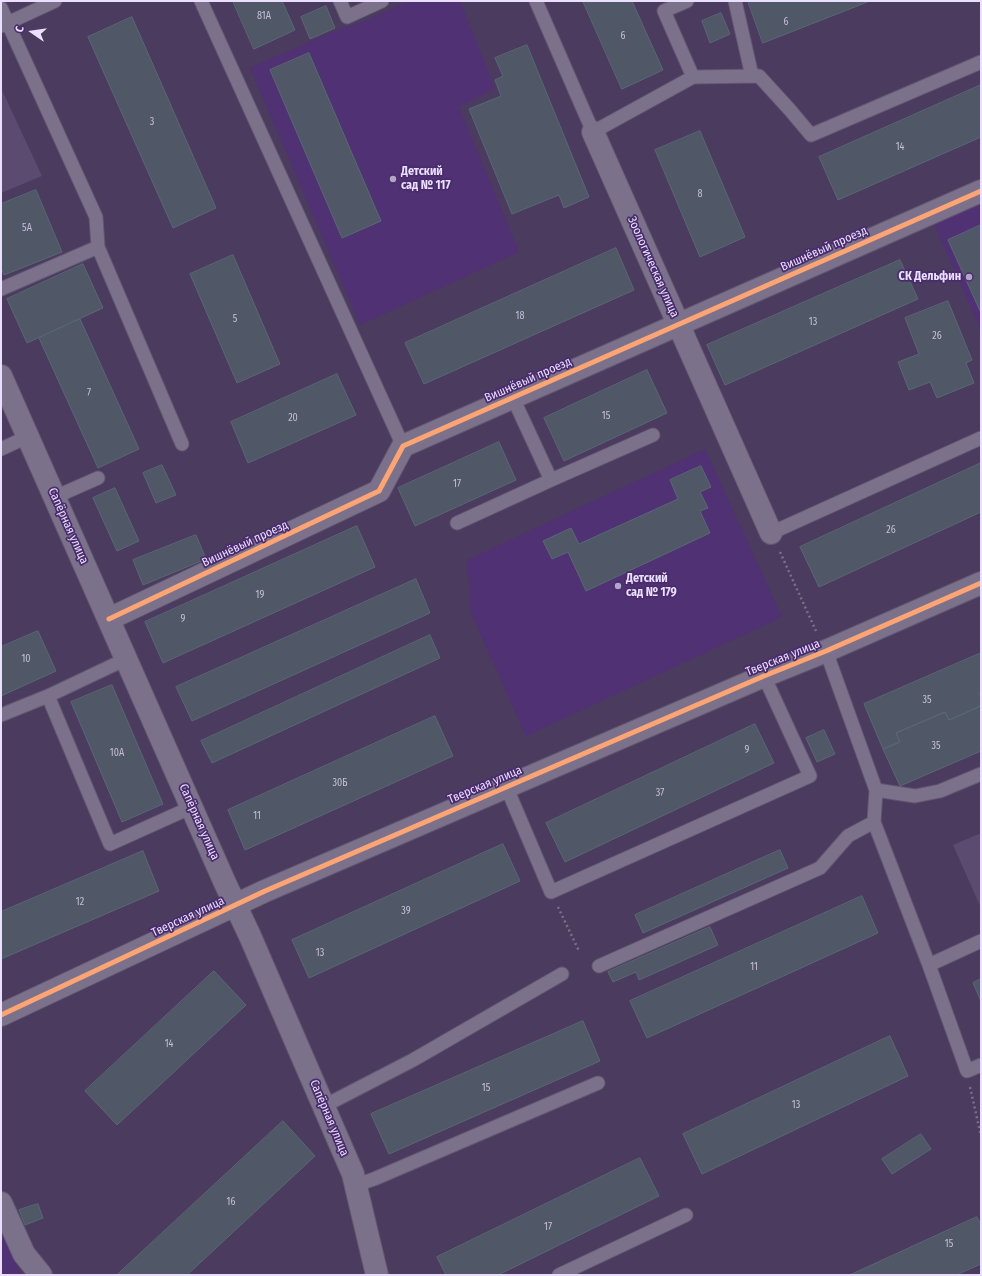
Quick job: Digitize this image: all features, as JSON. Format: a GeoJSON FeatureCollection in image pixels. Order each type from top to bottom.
{"type":"FeatureCollection","features":[{"type":"Feature","properties":{"kind":"street","name":"Зоологическая улица"},"geometry":{"type":"LineString","coordinates":[[593,132],[771,533]]}},
{"type":"Feature","properties":{"kind":"street","name":"Вишнёвый проезд"},"geometry":{"type":"LineString","coordinates":[[109,619],[379,491],[403,446],[981,191]]}},
{"type":"Feature","properties":{"kind":"street","name":"Сапёрная улица"},"geometry":{"type":"LineString","coordinates":[[1,376],[236,905],[353,1174],[377,1275]]}},
{"type":"Feature","properties":{"kind":"street","name":"Тверская улица"},"geometry":{"type":"LineString","coordinates":[[1,1015],[236,905],[506,786],[826,651],[981,583]]}},
{"type":"Feature","properties":{"kind":"street"},"geometry":{"type":"LineString","coordinates":[[1,1203],[24,1254],[41,1275]]}},
{"type":"Feature","properties":{"kind":"lane"},"geometry":{"type":"LineString","coordinates":[[4,24],[55,1]]}},
{"type":"Feature","properties":{"kind":"lane"},"geometry":{"type":"LineString","coordinates":[[201,1],[403,446]]}},
{"type":"Feature","properties":{"kind":"lane"},"geometry":{"type":"LineString","coordinates":[[340,1],[347,17],[382,1]]}},
{"type":"Feature","properties":{"kind":"lane","name":"Зоологическая улица"},"geometry":{"type":"LineString","coordinates":[[536,1],[593,132]]}},
{"type":"Feature","properties":{"kind":"lane"},"geometry":{"type":"LineString","coordinates":[[687,1],[662,6],[693,77]]}},
{"type":"Feature","properties":{"kind":"lane"},"geometry":{"type":"LineString","coordinates":[[735,1],[752,76]]}},
{"type":"Feature","properties":{"kind":"lane"},"geometry":{"type":"LineString","coordinates":[[1,8],[4,24],[96,217],[98,247],[182,444]]}},
{"type":"Feature","properties":{"kind":"lane"},"geometry":{"type":"LineString","coordinates":[[593,132],[693,77],[759,76],[811,136],[981,62]]}},
{"type":"Feature","properties":{"kind":"lane"},"geometry":{"type":"LineString","coordinates":[[1,289],[98,247]]}},
{"type":"Feature","properties":{"kind":"lane"},"geometry":{"type":"LineString","coordinates":[[513,398],[551,480]]}},
{"type":"Feature","properties":{"kind":"lane"},"geometry":{"type":"LineString","coordinates":[[457,523],[653,435]]}},
{"type":"Feature","properties":{"kind":"lane"},"geometry":{"type":"LineString","coordinates":[[1,449],[27,437]]}},
{"type":"Feature","properties":{"kind":"lane"},"geometry":{"type":"LineString","coordinates":[[771,533],[981,438]]}},
{"type":"Feature","properties":{"kind":"lane"},"geometry":{"type":"LineString","coordinates":[[55,497],[98,478]]}},
{"type":"Feature","properties":{"kind":"lane"},"geometry":{"type":"LineString","coordinates":[[826,651],[876,790],[874,822],[929,965],[967,1071],[981,1065]]}},
{"type":"Feature","properties":{"kind":"lane"},"geometry":{"type":"LineString","coordinates":[[1,716],[48,696],[126,659]]}},
{"type":"Feature","properties":{"kind":"lane"},"geometry":{"type":"LineString","coordinates":[[506,786],[551,892],[810,776],[764,676]]}},
{"type":"Feature","properties":{"kind":"lane"},"geometry":{"type":"LineString","coordinates":[[48,696],[110,844],[192,807]]}},
{"type":"Feature","properties":{"kind":"lane"},"geometry":{"type":"LineString","coordinates":[[876,790],[915,796],[940,791],[981,774]]}},
{"type":"Feature","properties":{"kind":"lane"},"geometry":{"type":"LineString","coordinates":[[599,966],[820,868],[848,836],[874,822]]}},
{"type":"Feature","properties":{"kind":"lane"},"geometry":{"type":"LineString","coordinates":[[929,965],[981,941]]}},
{"type":"Feature","properties":{"kind":"lane"},"geometry":{"type":"LineString","coordinates":[[324,1106],[413,1060],[562,974]]}},
{"type":"Feature","properties":{"kind":"lane"},"geometry":{"type":"LineString","coordinates":[[356,1185],[374,1179],[598,1083]]}},
{"type":"Feature","properties":{"kind":"lane"},"geometry":{"type":"LineString","coordinates":[[560,1275],[686,1215]]}},
{"type":"Feature","properties":{"kind":"path"},"geometry":{"type":"LineString","coordinates":[[771,533],[826,651]]}},
{"type":"Feature","properties":{"kind":"path"},"geometry":{"type":"LineString","coordinates":[[551,892],[578,951]]}},
{"type":"Feature","properties":{"kind":"path"},"geometry":{"type":"LineString","coordinates":[[967,1071],[981,1136]]}},
{"type":"Feature","properties":{"kind":"shaded area","name":"Детский сад № 117"},"geometry":{"type":"Polygon","coordinates":[[[410,1],[460,1],[495,89],[459,107],[519,252],[360,325],[250,68],[336,30],[355,25],[410,1]]]}},
{"type":"Feature","properties":{"kind":"shaded area"},"geometry":{"type":"Polygon","coordinates":[[[1,88],[42,176],[1,193],[1,88]]]}},
{"type":"Feature","properties":{"kind":"shaded area","name":"СК Дельфин"},"geometry":{"type":"Polygon","coordinates":[[[981,204],[981,331],[934,224],[981,204]]]}},
{"type":"Feature","properties":{"kind":"shaded area","name":"Детский сад № 179"},"geometry":{"type":"Polygon","coordinates":[[[705,449],[782,617],[526,736],[471,613],[467,560],[705,449]]]}},
{"type":"Feature","properties":{"kind":"shaded area"},"geometry":{"type":"Polygon","coordinates":[[[981,833],[981,908],[953,845],[981,833]]]}},
{"type":"Feature","properties":{"kind":"shaded area"},"geometry":{"type":"Polygon","coordinates":[[[1,1229],[21,1275],[1,1275],[1,1229]]]}},
{"type":"Feature","properties":{"kind":"building"},"geometry":{"type":"Polygon","coordinates":[[[233,1],[282,1],[295,30],[254,49],[233,1]]]}},
{"type":"Feature","properties":{"kind":"building"},"geometry":{"type":"Polygon","coordinates":[[[583,1],[632,1],[663,70],[622,89],[583,1]]]}},
{"type":"Feature","properties":{"kind":"building"},"geometry":{"type":"Polygon","coordinates":[[[748,1],[870,1],[763,43],[748,1]]]}},
{"type":"Feature","properties":{"kind":"building"},"geometry":{"type":"Polygon","coordinates":[[[326,6],[335,28],[310,39],[301,17],[326,6]]]}},
{"type":"Feature","properties":{"kind":"building"},"geometry":{"type":"Polygon","coordinates":[[[721,13],[730,34],[710,43],[702,21],[721,13]]]}},
{"type":"Feature","properties":{"kind":"building"},"geometry":{"type":"Polygon","coordinates":[[[132,17],[216,208],[173,228],[88,37],[132,17]]]}},
{"type":"Feature","properties":{"kind":"building"},"geometry":{"type":"Polygon","coordinates":[[[527,45],[589,197],[564,208],[559,195],[512,214],[469,109],[501,96],[495,80],[503,76],[495,58],[527,45]]]}},
{"type":"Feature","properties":{"kind":"building"},"geometry":{"type":"Polygon","coordinates":[[[309,53],[381,221],[342,238],[270,70],[309,53]]]}},
{"type":"Feature","properties":{"kind":"building"},"geometry":{"type":"Polygon","coordinates":[[[981,85],[981,137],[838,200],[819,157],[981,85]]]}},
{"type":"Feature","properties":{"kind":"building"},"geometry":{"type":"Polygon","coordinates":[[[700,131],[745,237],[700,257],[655,150],[700,131]]]}},
{"type":"Feature","properties":{"kind":"building"},"geometry":{"type":"Polygon","coordinates":[[[36,190],[62,252],[4,275],[1,268],[1,204],[36,190]]]}},
{"type":"Feature","properties":{"kind":"building"},"geometry":{"type":"Polygon","coordinates":[[[981,225],[981,313],[948,240],[981,225]]]}},
{"type":"Feature","properties":{"kind":"building"},"geometry":{"type":"Polygon","coordinates":[[[616,248],[634,290],[424,384],[405,343],[616,248]]]}},
{"type":"Feature","properties":{"kind":"building"},"geometry":{"type":"Polygon","coordinates":[[[233,255],[280,364],[237,383],[190,274],[233,255]]]}},
{"type":"Feature","properties":{"kind":"building"},"geometry":{"type":"Polygon","coordinates":[[[900,260],[918,299],[725,385],[707,345],[900,260]]]}},
{"type":"Feature","properties":{"kind":"building"},"geometry":{"type":"Polygon","coordinates":[[[83,264],[103,308],[27,343],[7,299],[83,264]]]}},
{"type":"Feature","properties":{"kind":"building"},"geometry":{"type":"Polygon","coordinates":[[[948,301],[972,360],[966,363],[974,383],[937,398],[930,382],[909,390],[898,362],[919,354],[905,318],[948,301]]]}},
{"type":"Feature","properties":{"kind":"building"},"geometry":{"type":"Polygon","coordinates":[[[80,319],[139,449],[98,468],[39,338],[80,319]]]}},
{"type":"Feature","properties":{"kind":"building"},"geometry":{"type":"Polygon","coordinates":[[[647,370],[667,413],[564,461],[544,418],[647,370]]]}},
{"type":"Feature","properties":{"kind":"building"},"geometry":{"type":"Polygon","coordinates":[[[337,374],[356,415],[248,463],[231,422],[337,374]]]}},
{"type":"Feature","properties":{"kind":"building"},"geometry":{"type":"Polygon","coordinates":[[[499,442],[516,480],[415,526],[398,488],[499,442]]]}},
{"type":"Feature","properties":{"kind":"building"},"geometry":{"type":"Polygon","coordinates":[[[981,463],[981,512],[819,587],[800,547],[981,463]]]}},
{"type":"Feature","properties":{"kind":"building"},"geometry":{"type":"Polygon","coordinates":[[[162,465],[176,495],[156,503],[143,473],[162,465]]]}},
{"type":"Feature","properties":{"kind":"building"},"geometry":{"type":"Polygon","coordinates":[[[701,466],[711,487],[700,492],[708,508],[700,511],[710,533],[586,591],[568,552],[552,559],[543,541],[571,528],[579,544],[678,499],[670,480],[701,466]]]}},
{"type":"Feature","properties":{"kind":"building"},"geometry":{"type":"Polygon","coordinates":[[[115,488],[139,541],[117,551],[93,498],[115,488]]]}},
{"type":"Feature","properties":{"kind":"building"},"geometry":{"type":"Polygon","coordinates":[[[357,526],[375,567],[163,663],[145,622],[357,526]]]}},
{"type":"Feature","properties":{"kind":"building"},"geometry":{"type":"Polygon","coordinates":[[[196,535],[206,559],[143,585],[133,560],[196,535]]]}},
{"type":"Feature","properties":{"kind":"building"},"geometry":{"type":"Polygon","coordinates":[[[416,579],[430,613],[192,721],[176,687],[416,579]]]}},
{"type":"Feature","properties":{"kind":"building"},"geometry":{"type":"Polygon","coordinates":[[[38,631],[56,671],[1,696],[1,647],[38,631]]]}},
{"type":"Feature","properties":{"kind":"building"},"geometry":{"type":"Polygon","coordinates":[[[430,635],[440,658],[212,763],[201,741],[430,635]]]}},
{"type":"Feature","properties":{"kind":"building"},"geometry":{"type":"Polygon","coordinates":[[[981,653],[981,692],[979,693],[981,697],[981,706],[949,720],[945,712],[896,733],[900,742],[883,749],[864,704],[981,653]]]}},
{"type":"Feature","properties":{"kind":"building"},"geometry":{"type":"Polygon","coordinates":[[[112,685],[163,804],[122,822],[71,702],[112,685]]]}},
{"type":"Feature","properties":{"kind":"building"},"geometry":{"type":"Polygon","coordinates":[[[981,706],[981,751],[900,786],[883,749],[900,742],[896,733],[945,712],[949,720],[981,706]]]}},
{"type":"Feature","properties":{"kind":"building"},"geometry":{"type":"Polygon","coordinates":[[[435,716],[453,756],[245,850],[228,810],[435,716]]]}},
{"type":"Feature","properties":{"kind":"building"},"geometry":{"type":"Polygon","coordinates":[[[755,724],[774,763],[565,862],[546,823],[755,724]]]}},
{"type":"Feature","properties":{"kind":"building"},"geometry":{"type":"Polygon","coordinates":[[[824,730],[835,754],[817,762],[806,738],[824,730]]]}},
{"type":"Feature","properties":{"kind":"building"},"geometry":{"type":"Polygon","coordinates":[[[503,844],[520,881],[309,978],[292,940],[503,844]]]}},
{"type":"Feature","properties":{"kind":"building"},"geometry":{"type":"Polygon","coordinates":[[[780,850],[788,868],[643,933],[635,915],[780,850]]]}},
{"type":"Feature","properties":{"kind":"building"},"geometry":{"type":"Polygon","coordinates":[[[143,851],[159,891],[1,959],[1,912],[143,851]]]}},
{"type":"Feature","properties":{"kind":"building"},"geometry":{"type":"Polygon","coordinates":[[[862,896],[878,933],[647,1038],[630,1001],[862,896]]]}},
{"type":"Feature","properties":{"kind":"building"},"geometry":{"type":"Polygon","coordinates":[[[710,927],[718,945],[639,980],[636,972],[613,982],[608,972],[710,927]]]}},
{"type":"Feature","properties":{"kind":"building"},"geometry":{"type":"Polygon","coordinates":[[[214,971],[246,1005],[117,1125],[85,1091],[214,971]]]}},
{"type":"Feature","properties":{"kind":"building"},"geometry":{"type":"Polygon","coordinates":[[[981,979],[981,1001],[973,983],[981,979]]]}},
{"type":"Feature","properties":{"kind":"building"},"geometry":{"type":"Polygon","coordinates":[[[583,1021],[600,1061],[389,1154],[371,1114],[583,1021]]]}},
{"type":"Feature","properties":{"kind":"building"},"geometry":{"type":"Polygon","coordinates":[[[890,1036],[908,1076],[702,1174],[683,1134],[890,1036]]]}},
{"type":"Feature","properties":{"kind":"building"},"geometry":{"type":"Polygon","coordinates":[[[283,1121],[315,1156],[187,1275],[117,1275],[283,1121]]]}},
{"type":"Feature","properties":{"kind":"building"},"geometry":{"type":"Polygon","coordinates":[[[921,1134],[931,1149],[892,1174],[882,1159],[921,1134]]]}},
{"type":"Feature","properties":{"kind":"building"},"geometry":{"type":"Polygon","coordinates":[[[640,1158],[659,1196],[498,1275],[446,1275],[437,1257],[640,1158]]]}},
{"type":"Feature","properties":{"kind":"building"},"geometry":{"type":"Polygon","coordinates":[[[38,1204],[43,1218],[25,1225],[19,1210],[38,1204]]]}},
{"type":"Feature","properties":{"kind":"building"},"geometry":{"type":"Polygon","coordinates":[[[977,1217],[981,1225],[981,1264],[956,1275],[850,1275],[977,1217]]]}},
{"type":"Feature","properties":{"kind":"cycle path"},"geometry":{"type":"LineString","coordinates":[[109,619],[379,491],[403,446],[981,191]]}},
{"type":"Feature","properties":{"kind":"cycle path"},"geometry":{"type":"LineString","coordinates":[[1,1015],[265,891],[764,676],[826,651],[981,583]]}},
{"type":"Feature","properties":{"kind":"place","name":"Детский сад № 117"},"geometry":{"type":"Point","coordinates":[393,179]}},
{"type":"Feature","properties":{"kind":"place","name":"СК Дельфин"},"geometry":{"type":"Point","coordinates":[969,277]}},
{"type":"Feature","properties":{"kind":"place","name":"Детский сад № 179"},"geometry":{"type":"Point","coordinates":[618,586]}}]}
